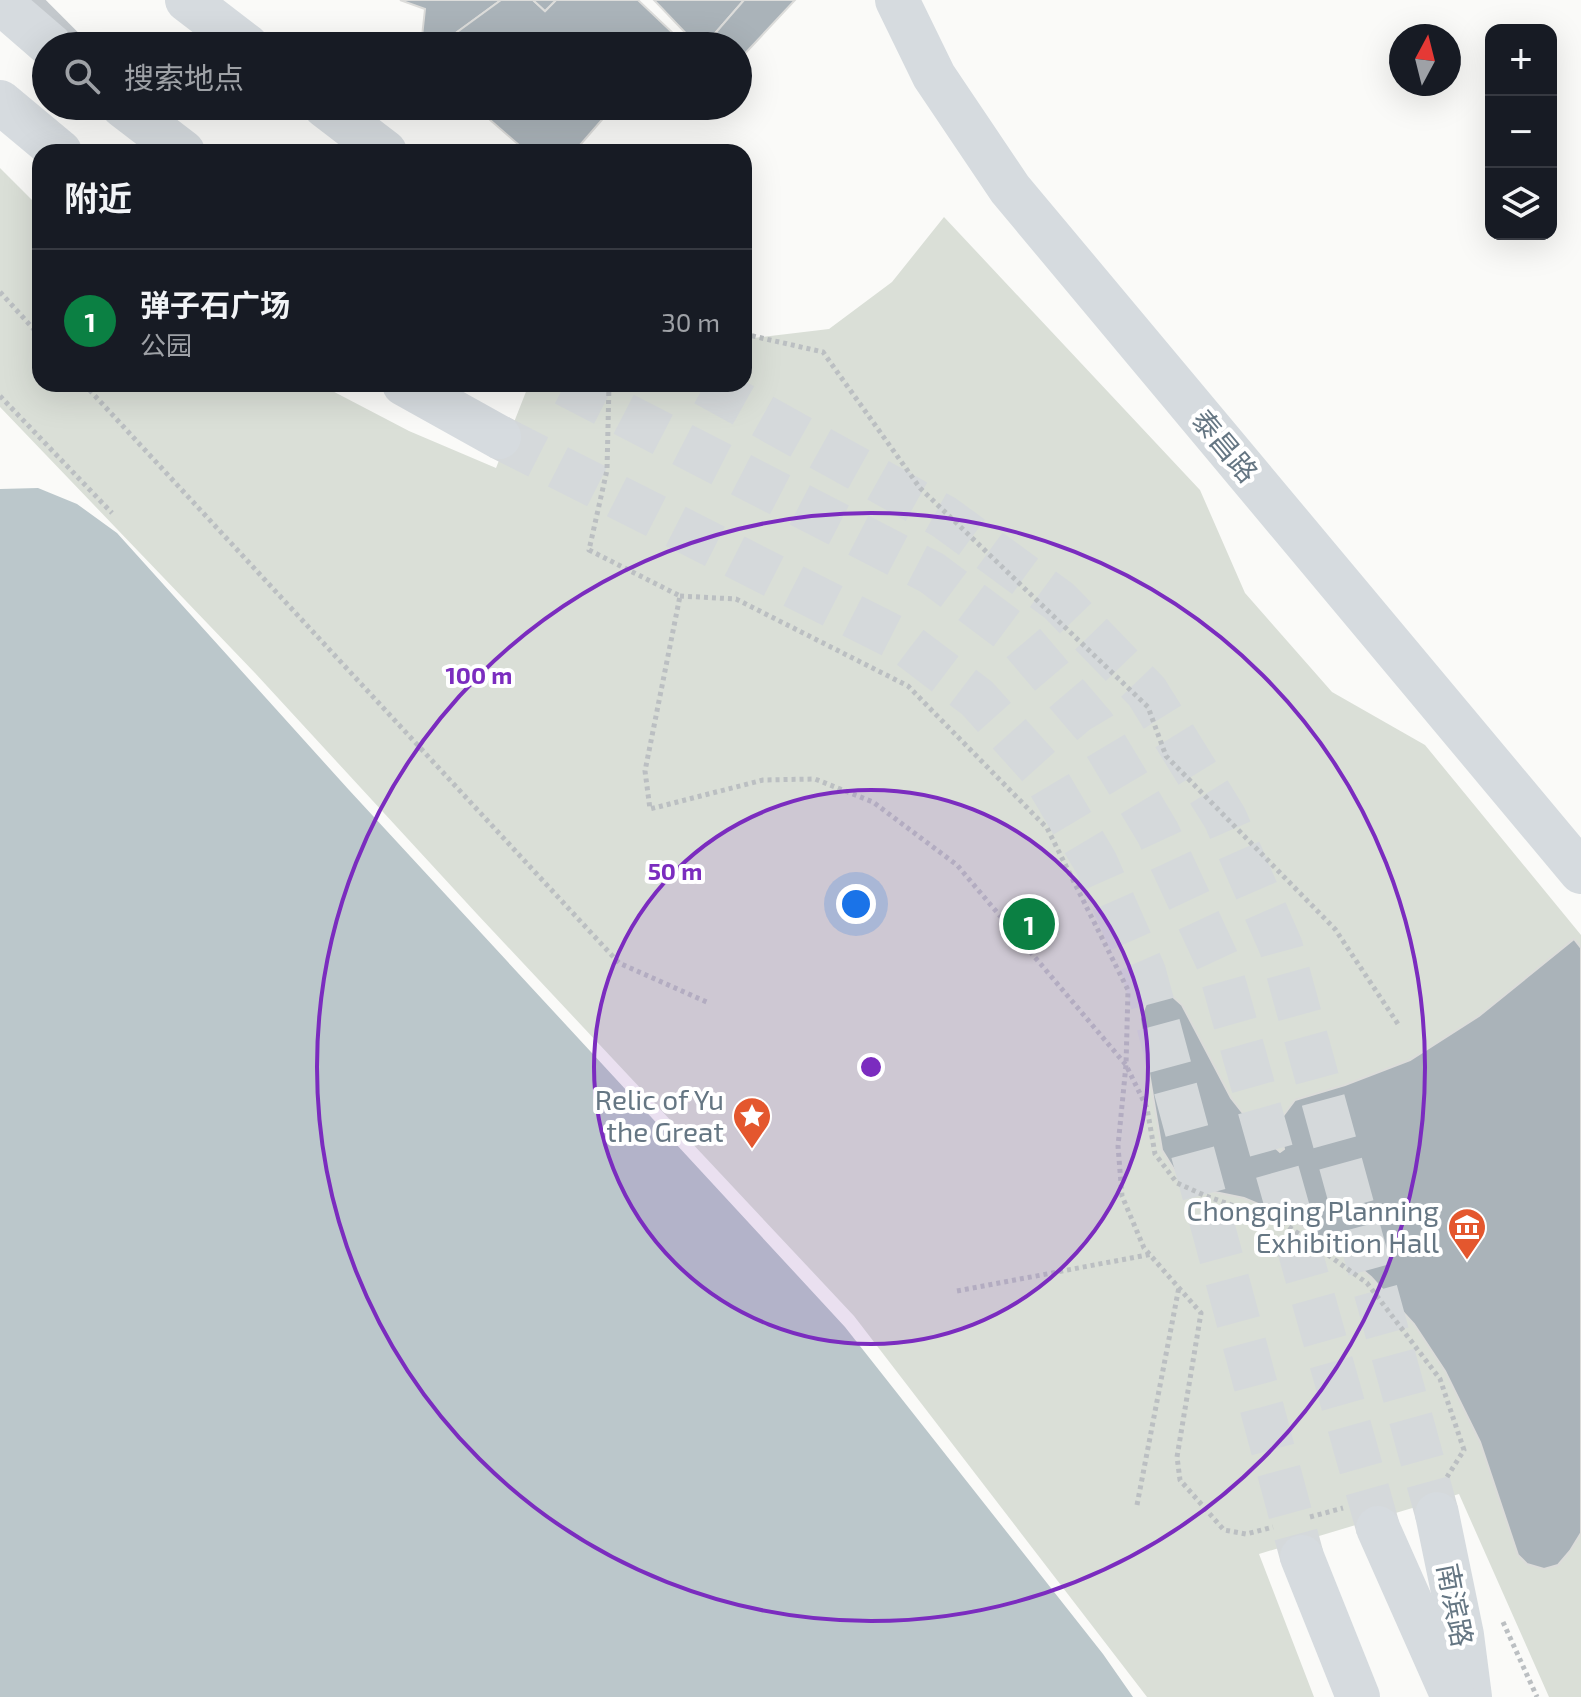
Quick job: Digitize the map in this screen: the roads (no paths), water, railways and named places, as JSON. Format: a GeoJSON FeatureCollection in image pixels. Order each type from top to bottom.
{"type":"FeatureCollection","features":[{"type":"Feature","properties":{"kind":"street"},"geometry":{"type":"LineString","coordinates":[[187,0],[229,32]]}},
{"type":"Feature","properties":{"kind":"street","name":"泰昌路"},"geometry":{"type":"LineString","coordinates":[[897,0],[934,76],[1010,189],[1581,872]]}},
{"type":"Feature","properties":{"kind":"street"},"geometry":{"type":"LineString","coordinates":[[0,2],[35,32]]}},
{"type":"Feature","properties":{"kind":"street"},"geometry":{"type":"LineString","coordinates":[[0,102],[50,144]]}},
{"type":"Feature","properties":{"kind":"street"},"geometry":{"type":"LineString","coordinates":[[142,120],[159,132]]}},
{"type":"Feature","properties":{"kind":"street"},"geometry":{"type":"LineString","coordinates":[[343,120],[375,144]]}},
{"type":"Feature","properties":{"kind":"street"},"geometry":{"type":"LineString","coordinates":[[418,392],[499,437]]}},
{"type":"Feature","properties":{"kind":"street","name":"南滨路"},"geometry":{"type":"LineString","coordinates":[[1440,1498],[1470,1697]]}},
{"type":"Feature","properties":{"kind":"street"},"geometry":{"type":"LineString","coordinates":[[1365,1517],[1453,1697]]}},
{"type":"Feature","properties":{"kind":"street"},"geometry":{"type":"LineString","coordinates":[[1295,1533],[1358,1697]]}},
{"type":"Feature","properties":{"kind":"lane"},"geometry":{"type":"LineString","coordinates":[[33,0],[65,32]]}},
{"type":"Feature","properties":{"kind":"tunnel"},"geometry":{"type":"LineString","coordinates":[[581,392],[932,573],[1019,638],[1094,726],[1158,833],[1218,962],[1378,1528]]}},
{"type":"Feature","properties":{"kind":"tunnel"},"geometry":{"type":"LineString","coordinates":[[719,392],[944,517],[1059,601],[1147,692],[1225,818],[1281,947],[1437,1514]]}},
{"type":"Feature","properties":{"kind":"tunnel"},"geometry":{"type":"LineString","coordinates":[[499,437],[902,641],[977,698],[1039,767],[1096,863],[1144,972],[1302,1557]]}},
{"type":"Feature","properties":{"kind":"place","name":"弹子石广场"},"geometry":{"type":"Point","coordinates":[1029,924]}},
{"type":"Feature","properties":{"kind":"place","name":"Relic of Yu the Great"},"geometry":{"type":"Point","coordinates":[752,1150]}},
{"type":"Feature","properties":{"kind":"place","name":"Chongqing Planning Exhibition Hall"},"geometry":{"type":"Point","coordinates":[1467,1261]}}]}
